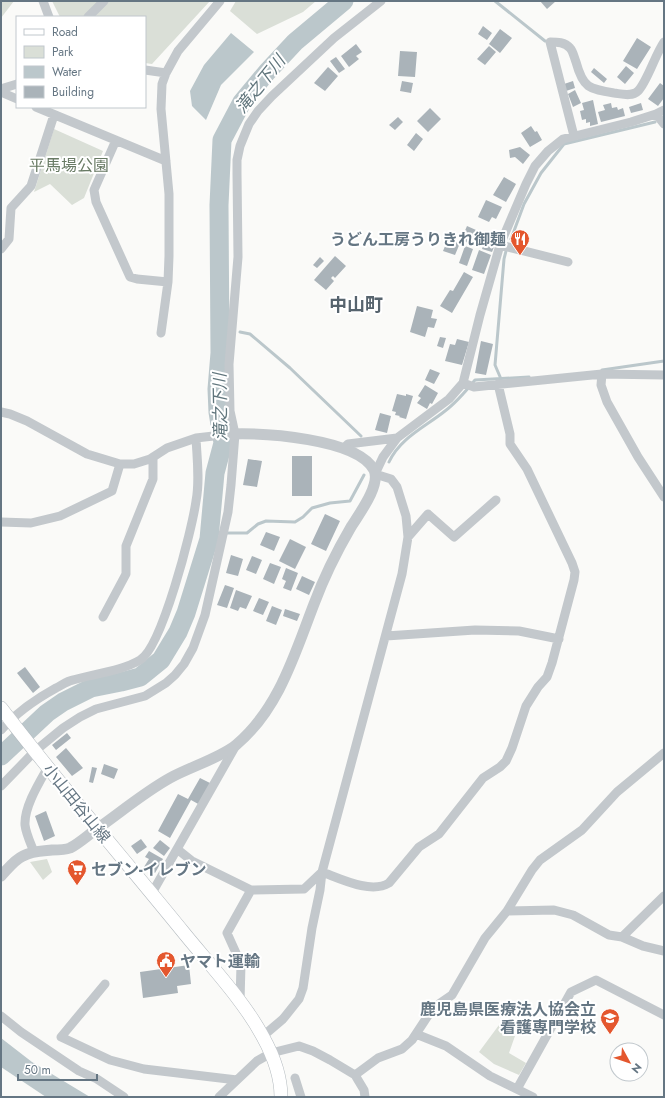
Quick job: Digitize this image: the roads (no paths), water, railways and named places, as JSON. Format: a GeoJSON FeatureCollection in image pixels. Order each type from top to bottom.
{"type":"FeatureCollection","features":[{"type":"Feature","properties":{"kind":"main road","name":"小山田谷山線"},"geometry":{"type":"LineString","coordinates":[[1,708],[97,829],[152,893],[240,1002],[263,1036],[271,1053],[279,1076],[281,1097]]}},
{"type":"Feature","properties":{"kind":"street"},"geometry":{"type":"LineString","coordinates":[[43,1],[50,16]]}},
{"type":"Feature","properties":{"kind":"street"},"geometry":{"type":"LineString","coordinates":[[89,16],[104,1]]}},
{"type":"Feature","properties":{"kind":"street"},"geometry":{"type":"LineString","coordinates":[[161,333],[168,282],[169,256],[169,194],[161,109],[162,84],[178,51],[220,1]]}},
{"type":"Feature","properties":{"kind":"street"},"geometry":{"type":"LineString","coordinates":[[1,786],[34,749],[80,717],[96,709],[145,696],[166,683],[184,664],[193,648],[206,615],[225,526],[231,485],[233,434],[230,410],[229,364],[238,257],[237,160],[240,146],[249,124],[258,111],[272,96],[334,38],[381,1]]}},
{"type":"Feature","properties":{"kind":"street"},"geometry":{"type":"LineString","coordinates":[[574,136],[550,42],[562,43],[570,47],[580,76],[586,84],[594,90],[626,95],[637,92],[664,42]]}},
{"type":"Feature","properties":{"kind":"street"},"geometry":{"type":"LineString","coordinates":[[146,70],[166,73]]}},
{"type":"Feature","properties":{"kind":"street"},"geometry":{"type":"LineString","coordinates":[[1,89],[16,84]]}},
{"type":"Feature","properties":{"kind":"street"},"geometry":{"type":"LineString","coordinates":[[1,92],[16,99]]}},
{"type":"Feature","properties":{"kind":"street"},"geometry":{"type":"LineString","coordinates":[[38,108],[166,161]]}},
{"type":"Feature","properties":{"kind":"street"},"geometry":{"type":"LineString","coordinates":[[468,385],[480,315],[500,245],[526,184],[536,166],[548,151],[563,139],[660,112],[664,124]]}},
{"type":"Feature","properties":{"kind":"street"},"geometry":{"type":"LineString","coordinates":[[1,249],[9,239],[11,208],[31,186],[54,115]]}},
{"type":"Feature","properties":{"kind":"street"},"geometry":{"type":"LineString","coordinates":[[116,140],[94,190],[96,202],[130,277],[168,282]]}},
{"type":"Feature","properties":{"kind":"street"},"geometry":{"type":"LineString","coordinates":[[500,245],[568,262]]}},
{"type":"Feature","properties":{"kind":"street"},"geometry":{"type":"LineString","coordinates":[[1,876],[22,856],[34,852],[70,848],[170,778],[235,746],[248,734],[261,718],[283,682],[294,658],[315,601],[346,536],[372,491],[375,474],[383,457],[397,438],[449,399],[458,390],[468,385],[498,384],[602,374],[664,375]]}},
{"type":"Feature","properties":{"kind":"street"},"geometry":{"type":"LineString","coordinates":[[602,374],[601,385],[607,402],[638,457],[664,497]]}},
{"type":"Feature","properties":{"kind":"street"},"geometry":{"type":"LineString","coordinates":[[322,872],[363,886],[383,887],[389,883],[419,847],[439,834],[483,778],[500,767],[506,761],[526,706],[538,687],[547,677],[559,639],[575,572],[527,469],[510,444],[510,434],[498,384]]}},
{"type":"Feature","properties":{"kind":"street"},"geometry":{"type":"LineString","coordinates":[[1,412],[27,421],[87,454],[120,464],[134,464],[152,457],[167,448],[200,437],[233,434],[282,436],[344,448],[367,462],[373,468],[375,474]]}},
{"type":"Feature","properties":{"kind":"street"},"geometry":{"type":"LineString","coordinates":[[1,730],[44,695],[71,680],[118,669],[141,660],[150,648],[163,622],[178,574],[196,502],[200,437]]}},
{"type":"Feature","properties":{"kind":"street"},"geometry":{"type":"LineString","coordinates":[[344,448],[348,444],[397,438]]}},
{"type":"Feature","properties":{"kind":"street"},"geometry":{"type":"LineString","coordinates":[[103,617],[126,574],[126,546],[153,479],[152,457]]}},
{"type":"Feature","properties":{"kind":"street"},"geometry":{"type":"LineString","coordinates":[[1,522],[31,523],[60,516],[112,491],[120,464]]}},
{"type":"Feature","properties":{"kind":"street"},"geometry":{"type":"LineString","coordinates":[[263,1036],[283,1019],[293,1007],[299,999],[303,988],[322,872],[402,574],[408,537],[406,516],[397,487],[391,479],[375,474]]}},
{"type":"Feature","properties":{"kind":"street"},"geometry":{"type":"LineString","coordinates":[[408,537],[428,514],[454,537],[496,500]]}},
{"type":"Feature","properties":{"kind":"street"},"geometry":{"type":"LineString","coordinates":[[386,636],[475,630],[519,631],[559,639]]}},
{"type":"Feature","properties":{"kind":"street"},"geometry":{"type":"LineString","coordinates":[[152,893],[235,746]]}},
{"type":"Feature","properties":{"kind":"street"},"geometry":{"type":"LineString","coordinates":[[355,1075],[378,1058],[402,1049],[412,1040],[433,1008],[452,995],[485,938],[507,911],[532,870],[540,860],[582,830],[617,792],[664,753]]}},
{"type":"Feature","properties":{"kind":"street"},"geometry":{"type":"LineString","coordinates":[[34,852],[25,826],[25,818],[32,798],[48,767]]}},
{"type":"Feature","properties":{"kind":"street"},"geometry":{"type":"LineString","coordinates":[[177,849],[192,860],[251,890],[304,889],[322,872]]}},
{"type":"Feature","properties":{"kind":"street"},"geometry":{"type":"LineString","coordinates":[[240,1002],[241,964],[228,932],[251,890]]}},
{"type":"Feature","properties":{"kind":"street"},"geometry":{"type":"LineString","coordinates":[[622,937],[664,896]]}},
{"type":"Feature","properties":{"kind":"street"},"geometry":{"type":"LineString","coordinates":[[507,911],[554,910],[573,915],[609,935],[622,937],[643,946],[664,951]]}},
{"type":"Feature","properties":{"kind":"street"},"geometry":{"type":"LineString","coordinates":[[517,1089],[571,992],[596,980],[664,1015]]}},
{"type":"Feature","properties":{"kind":"street"},"geometry":{"type":"LineString","coordinates":[[105,984],[61,1037],[110,1060],[144,1069],[236,1080]]}},
{"type":"Feature","properties":{"kind":"street"},"geometry":{"type":"LineString","coordinates":[[1,1016],[21,1032],[79,1071],[96,1079],[124,1097]]}},
{"type":"Feature","properties":{"kind":"street"},"geometry":{"type":"LineString","coordinates":[[416,1034],[446,1046],[490,1076],[533,1097]]}},
{"type":"Feature","properties":{"kind":"street"},"geometry":{"type":"LineString","coordinates":[[219,1097],[257,1061],[271,1053],[299,1046],[313,1051],[355,1075],[364,1090],[365,1097]]}},
{"type":"Feature","properties":{"kind":"street"},"geometry":{"type":"LineString","coordinates":[[295,1078],[301,1097]]}},
{"type":"Feature","properties":{"kind":"water"},"geometry":{"type":"Polygon","coordinates":[[[231,33],[254,52],[221,85],[206,120],[192,106],[190,91],[204,65],[231,33]]]}},
{"type":"Feature","properties":{"kind":"water"},"geometry":{"type":"Polygon","coordinates":[[[1,1038],[32,1062],[90,1097],[46,1097],[1,1067],[1,1038]]]}},
{"type":"Feature","properties":{"kind":"waterway","name":"滝之下川"},"geometry":{"type":"LineString","coordinates":[[1,756],[47,713],[63,702],[91,688],[140,677],[161,660],[178,632],[186,613],[209,539],[215,473],[223,443],[218,412],[217,389],[220,353],[219,205],[222,140],[242,102],[267,72],[295,42],[344,1]]}},
{"type":"Feature","properties":{"kind":"waterway"},"geometry":{"type":"LineString","coordinates":[[495,1],[545,41]]}},
{"type":"Feature","properties":{"kind":"waterway"},"geometry":{"type":"LineString","coordinates":[[511,239],[524,204],[541,173],[564,144],[655,122]]}},
{"type":"Feature","properties":{"kind":"waterway"},"geometry":{"type":"LineString","coordinates":[[501,379],[495,365],[504,259],[506,251]]}},
{"type":"Feature","properties":{"kind":"waterway"},"geometry":{"type":"LineString","coordinates":[[240,332],[250,334],[290,368],[361,436]]}},
{"type":"Feature","properties":{"kind":"waterway"},"geometry":{"type":"LineString","coordinates":[[602,370],[664,361]]}},
{"type":"Feature","properties":{"kind":"waterway"},"geometry":{"type":"LineString","coordinates":[[389,462],[406,440],[449,408],[475,380],[529,377]]}},
{"type":"Feature","properties":{"kind":"waterway"},"geometry":{"type":"LineString","coordinates":[[210,533],[247,533],[258,524],[266,521],[295,522],[303,517],[312,508],[330,503],[350,501],[364,475]]}},
{"type":"Feature","properties":{"kind":"place","name":"うどん工房うりきれ御麺"},"geometry":{"type":"Point","coordinates":[520,256]}},
{"type":"Feature","properties":{"kind":"place","name":"セブン-イレブン"},"geometry":{"type":"Point","coordinates":[77,886]}},
{"type":"Feature","properties":{"kind":"place","name":"ヤマト運輸"},"geometry":{"type":"Point","coordinates":[166,978]}},
{"type":"Feature","properties":{"kind":"place","name":"鹿児島県医療法人協会立 看護専門学校"},"geometry":{"type":"Point","coordinates":[610,1035]}},
{"type":"Feature","properties":{"kind":"district","name":"中山町"},"geometry":{"type":"Point","coordinates":[356,305]}},
{"type":"Feature","properties":{"kind":"park label","name":"平馬場公園"},"geometry":{"type":"Point","coordinates":[69,165]}}]}
